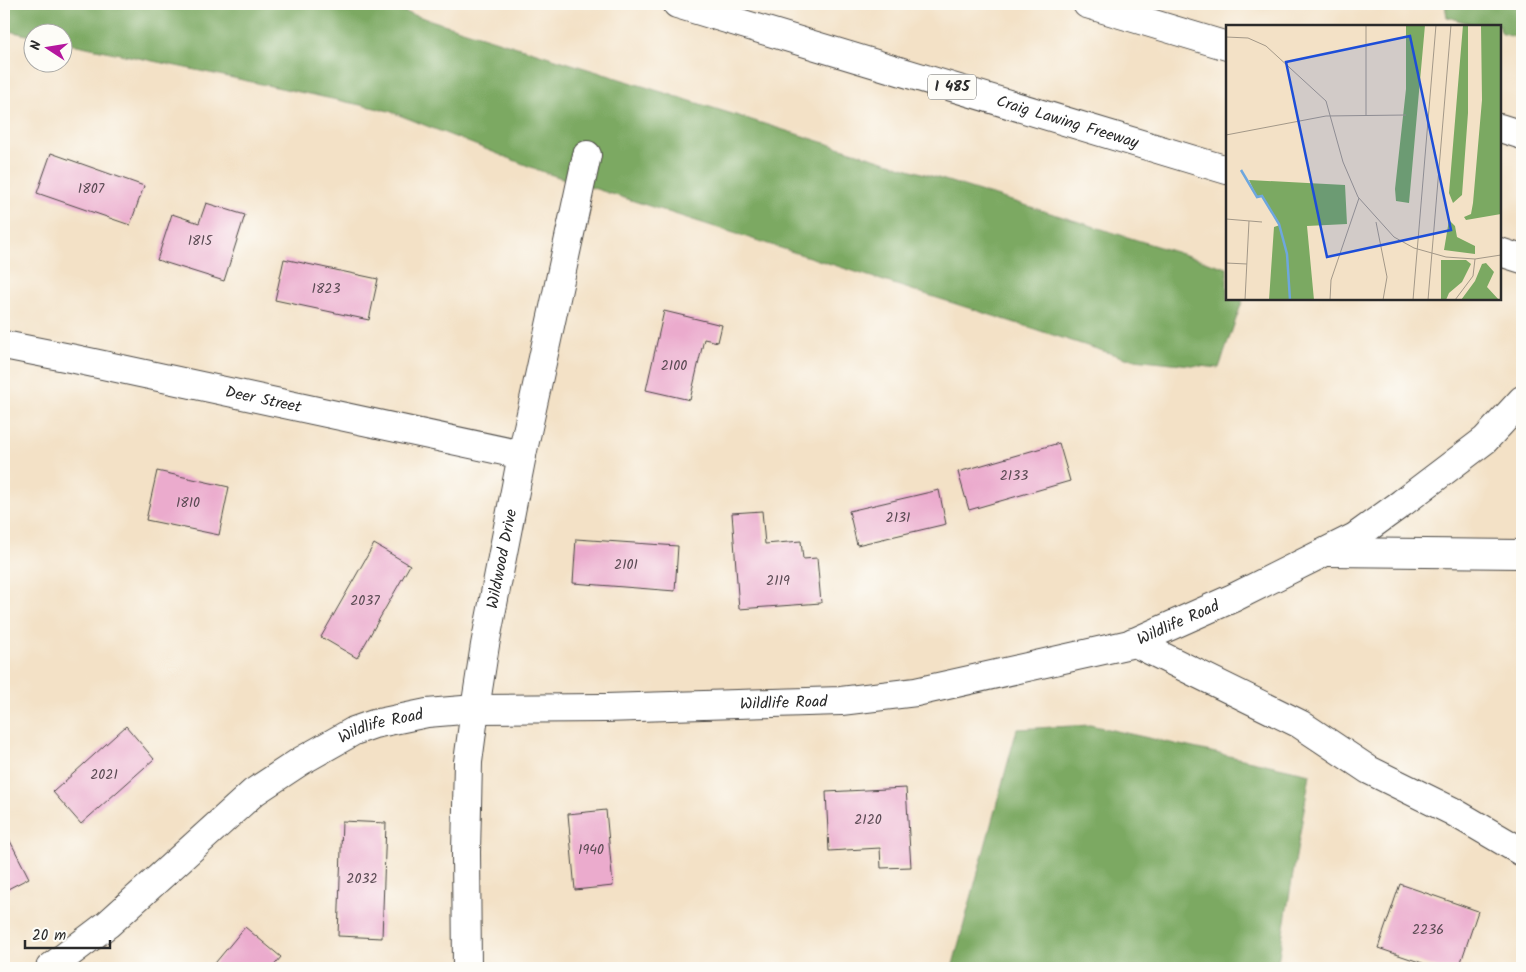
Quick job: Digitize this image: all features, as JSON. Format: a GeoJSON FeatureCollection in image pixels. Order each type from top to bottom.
{"type":"FeatureCollection","features":[{"type":"Feature","properties":{"kind":"main road","name":"Craig Lawing Freeway"},"geometry":{"type":"LineString","coordinates":[[677,4],[1226,170]]}},
{"type":"Feature","properties":{"kind":"main road"},"geometry":{"type":"LineString","coordinates":[[1087,4],[1226,46]]}},
{"type":"Feature","properties":{"kind":"main road"},"geometry":{"type":"LineString","coordinates":[[1501,128],[1522,135]]}},
{"type":"Feature","properties":{"kind":"main road","name":"Wildwood Drive"},"geometry":{"type":"LineString","coordinates":[[467,968],[466,852],[468,762],[475,709],[522,455],[587,155]]}},
{"type":"Feature","properties":{"kind":"main road"},"geometry":{"type":"LineString","coordinates":[[1501,252],[1522,259]]}},
{"type":"Feature","properties":{"kind":"main road","name":"Deer Street"},"geometry":{"type":"LineString","coordinates":[[4,345],[522,455]]}},
{"type":"Feature","properties":{"kind":"main road","name":"Wildlife Road"},"geometry":{"type":"LineString","coordinates":[[50,968],[108,924],[254,792],[301,761],[354,732],[374,724],[427,713],[475,709],[605,708],[841,701],[916,692],[1134,642],[1233,598],[1354,537],[1484,440],[1522,400]]}},
{"type":"Feature","properties":{"kind":"main road"},"geometry":{"type":"LineString","coordinates":[[1324,552],[1522,554]]}},
{"type":"Feature","properties":{"kind":"main road"},"geometry":{"type":"LineString","coordinates":[[1134,642],[1300,724],[1369,770],[1452,811],[1522,852]]}},
{"type":"Feature","properties":{"kind":"green space"},"geometry":{"type":"Polygon","coordinates":[[[4,4],[379,4],[1226,268],[1226,300],[1243,300],[1219,368],[1125,358],[546,173],[389,111],[72,44],[72,22],[22,22],[22,34],[4,30],[4,4]]]}},
{"type":"Feature","properties":{"kind":"green space"},"geometry":{"type":"Polygon","coordinates":[[[1445,4],[1522,4],[1522,39],[1501,33],[1501,25],[1475,25],[1447,17],[1445,4]]]}},
{"type":"Feature","properties":{"kind":"green space"},"geometry":{"type":"Polygon","coordinates":[[[1090,725],[1310,774],[1277,968],[952,968],[1017,729],[1090,725]]]}},
{"type":"Feature","properties":{"kind":"building"},"geometry":{"type":"Polygon","coordinates":[[[51,153],[144,186],[130,225],[37,193],[51,153]]]}},
{"type":"Feature","properties":{"kind":"building"},"geometry":{"type":"Polygon","coordinates":[[[206,203],[245,215],[224,281],[157,260],[172,214],[199,223],[206,203]]]}},
{"type":"Feature","properties":{"kind":"building"},"geometry":{"type":"Polygon","coordinates":[[[284,259],[378,279],[369,320],[275,300],[284,259]]]}},
{"type":"Feature","properties":{"kind":"building"},"geometry":{"type":"Polygon","coordinates":[[[664,311],[722,325],[718,342],[704,339],[690,400],[646,390],[664,311]]]}},
{"type":"Feature","properties":{"kind":"building"},"geometry":{"type":"Polygon","coordinates":[[[1059,443],[1070,481],[969,510],[958,472],[1059,443]]]}},
{"type":"Feature","properties":{"kind":"building"},"geometry":{"type":"Polygon","coordinates":[[[157,471],[229,487],[219,535],[146,520],[157,471]]]}},
{"type":"Feature","properties":{"kind":"building"},"geometry":{"type":"Polygon","coordinates":[[[939,490],[946,524],[857,545],[849,511],[939,490]]]}},
{"type":"Feature","properties":{"kind":"building"},"geometry":{"type":"Polygon","coordinates":[[[762,511],[765,544],[801,541],[803,559],[817,558],[821,603],[739,609],[732,513],[762,511]]]}},
{"type":"Feature","properties":{"kind":"building"},"geometry":{"type":"Polygon","coordinates":[[[576,539],[678,546],[675,591],[573,583],[576,539]]]}},
{"type":"Feature","properties":{"kind":"building"},"geometry":{"type":"Polygon","coordinates":[[[374,544],[410,565],[357,658],[321,637],[374,544]]]}},
{"type":"Feature","properties":{"kind":"building"},"geometry":{"type":"Polygon","coordinates":[[[126,726],[154,759],[81,824],[53,792],[126,726]]]}},
{"type":"Feature","properties":{"kind":"building"},"geometry":{"type":"Polygon","coordinates":[[[906,788],[911,867],[881,868],[880,848],[829,851],[826,792],[906,788]]]}},
{"type":"Feature","properties":{"kind":"building"},"geometry":{"type":"Polygon","coordinates":[[[606,810],[613,886],[575,890],[568,814],[606,810]]]}},
{"type":"Feature","properties":{"kind":"building"},"geometry":{"type":"Polygon","coordinates":[[[342,821],[386,823],[382,938],[338,936],[342,821]]]}},
{"type":"Feature","properties":{"kind":"building"},"geometry":{"type":"Polygon","coordinates":[[[7,835],[29,878],[4,891],[4,837],[7,835]]]}},
{"type":"Feature","properties":{"kind":"building"},"geometry":{"type":"Polygon","coordinates":[[[1400,884],[1478,911],[1459,968],[1437,968],[1378,948],[1400,884]]]}},
{"type":"Feature","properties":{"kind":"building"},"geometry":{"type":"Polygon","coordinates":[[[245,927],[281,957],[272,968],[211,968],[245,927]]]}}]}
